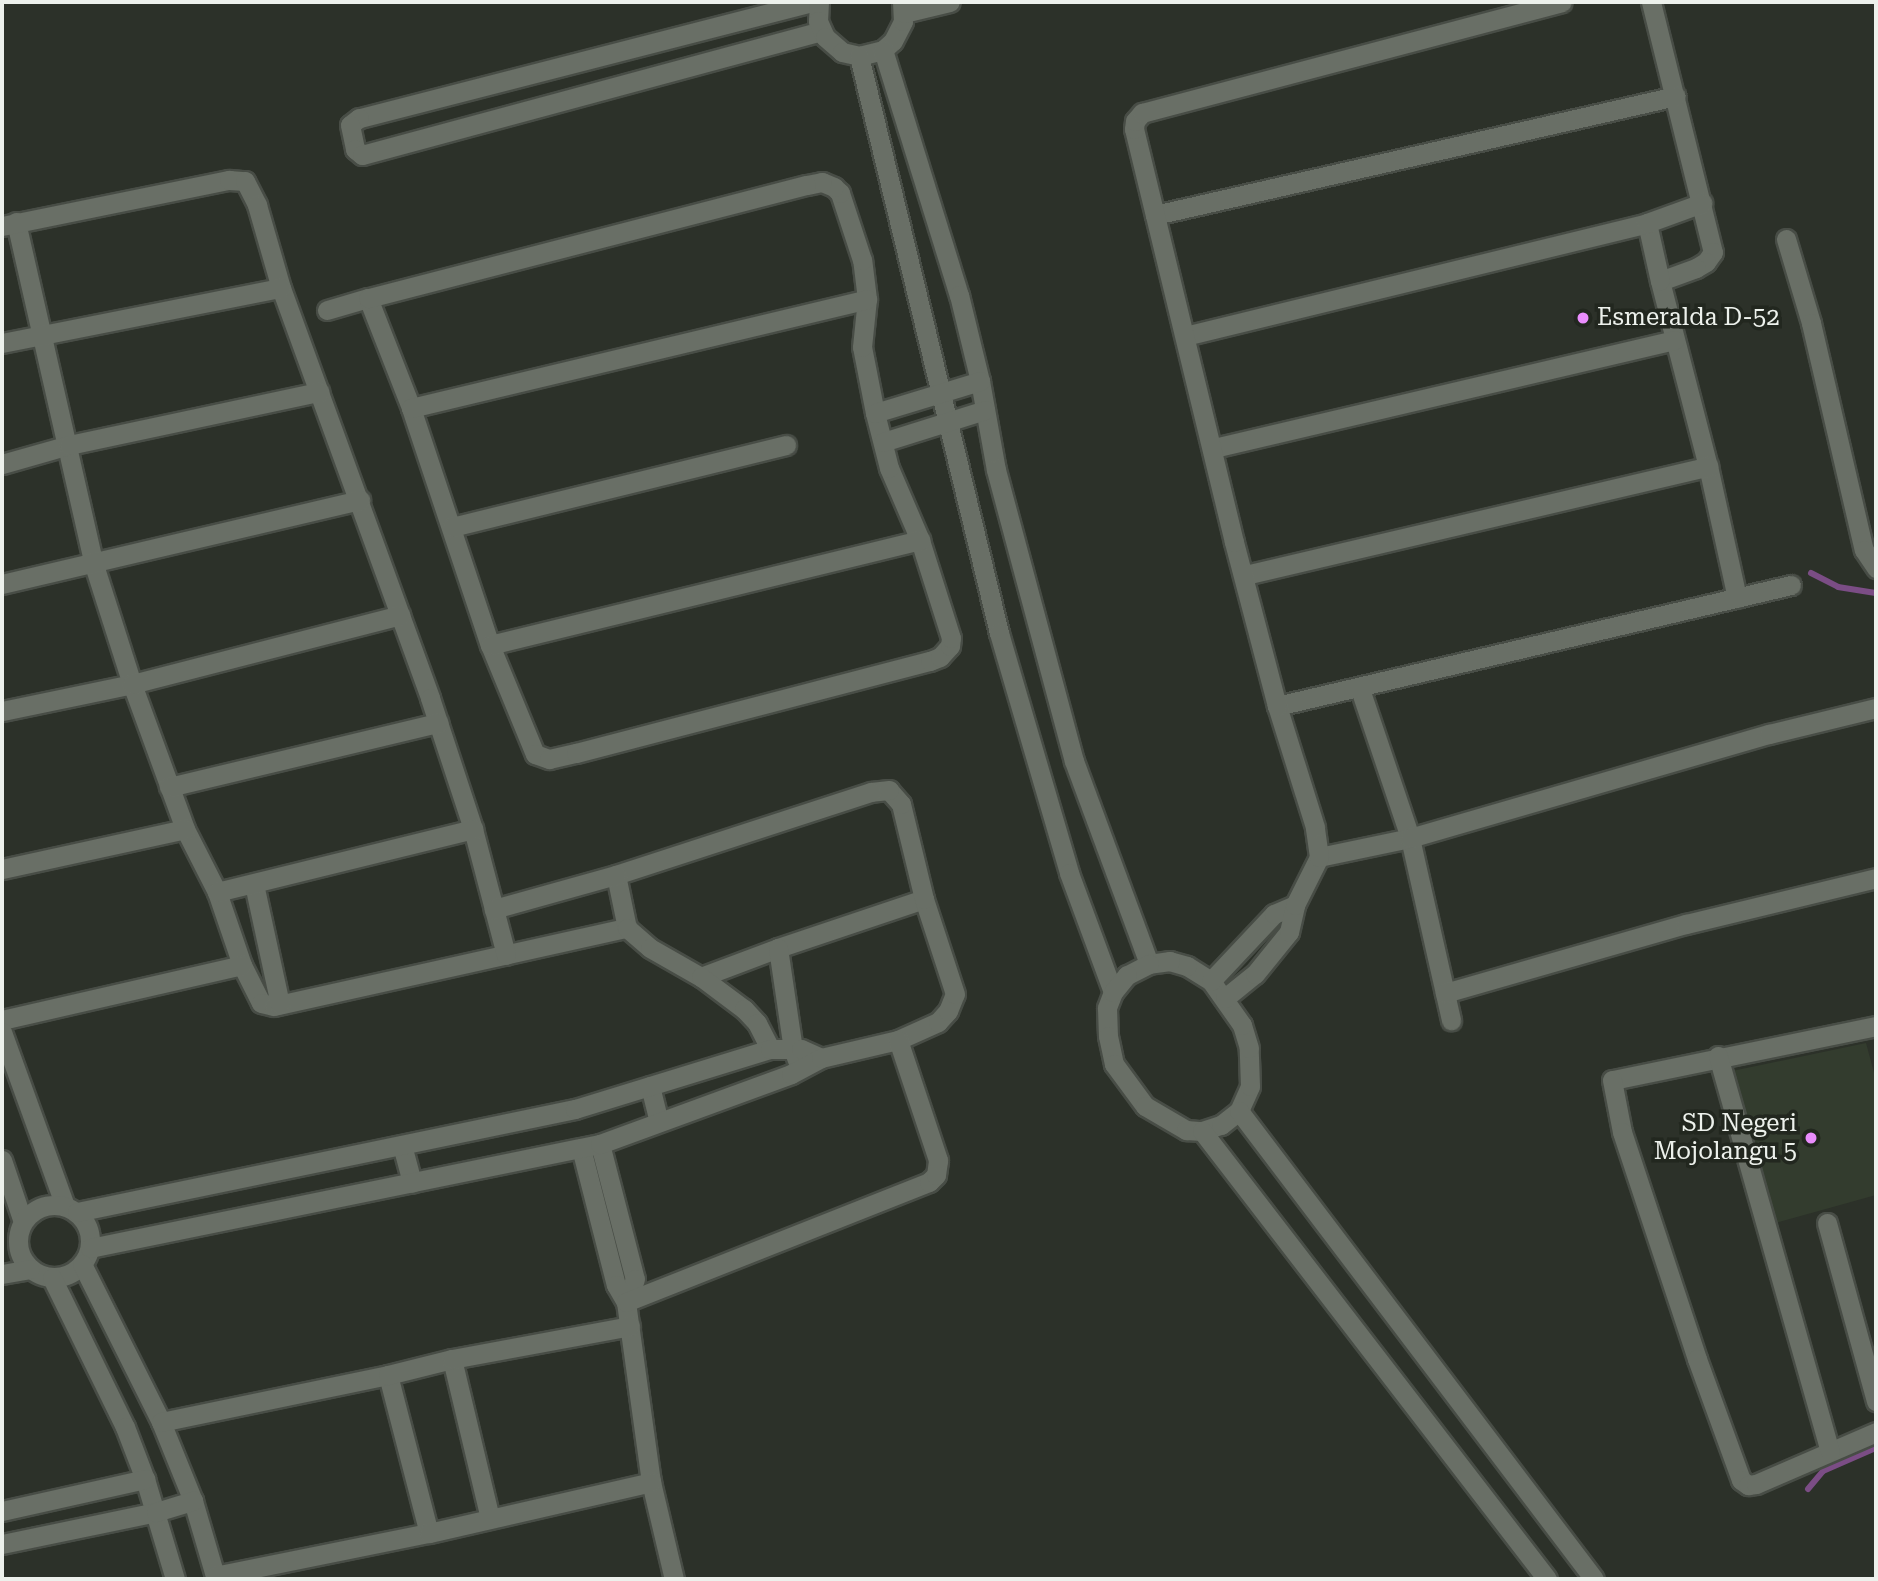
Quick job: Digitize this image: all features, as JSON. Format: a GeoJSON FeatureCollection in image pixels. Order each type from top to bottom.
{"type":"FeatureCollection","features":[{"type":"Feature","properties":{"kind":"street"},"geometry":{"type":"LineString","coordinates":[[812,2],[782,5],[359,118],[350,125],[355,149],[362,155],[821,30]]}},
{"type":"Feature","properties":{"kind":"street"},"geometry":{"type":"LineString","coordinates":[[819,2],[821,30],[836,48],[859,56],[883,50],[897,35],[903,7],[950,2]]}},
{"type":"Feature","properties":{"kind":"street"},"geometry":{"type":"LineString","coordinates":[[1225,998],[1255,974],[1289,932],[1295,905],[1319,857],[1315,827],[1278,706],[1185,337],[1134,129],[1135,121],[1142,113],[1562,2]]}},
{"type":"Feature","properties":{"kind":"street"},"geometry":{"type":"LineString","coordinates":[[1651,2],[1713,252],[1696,268],[1660,281]]}},
{"type":"Feature","properties":{"kind":"street"},"geometry":{"type":"LineString","coordinates":[[883,50],[937,221],[980,381],[996,470],[1074,761],[1149,964]]}},
{"type":"Feature","properties":{"kind":"street"},"geometry":{"type":"LineString","coordinates":[[859,56],[999,633],[1069,873],[1113,992]]}},
{"type":"Feature","properties":{"kind":"street"},"geometry":{"type":"LineString","coordinates":[[1155,215],[1676,96]]}},
{"type":"Feature","properties":{"kind":"street"},"geometry":{"type":"LineString","coordinates":[[506,955],[473,830],[438,723],[281,288],[257,205],[245,181],[238,179],[9,224],[43,334],[94,565],[132,684],[185,829],[217,892],[242,965],[262,1004],[271,1007],[280,1004],[506,955],[627,928]]}},
{"type":"Feature","properties":{"kind":"street"},"geometry":{"type":"LineString","coordinates":[[327,310],[368,298],[822,182],[840,192],[862,260],[867,299],[862,347],[874,413],[889,468],[920,540],[951,638],[950,646],[940,657],[563,756],[543,758],[529,746],[490,645],[411,408],[368,298]]}},
{"type":"Feature","properties":{"kind":"street"},"geometry":{"type":"LineString","coordinates":[[1185,337],[1647,223],[1702,203]]}},
{"type":"Feature","properties":{"kind":"street"},"geometry":{"type":"LineString","coordinates":[[1647,223],[1674,340],[1708,467],[1737,598]]}},
{"type":"Feature","properties":{"kind":"street"},"geometry":{"type":"LineString","coordinates":[[1786,239],[1811,323],[1864,550],[1876,568]]}},
{"type":"Feature","properties":{"kind":"street"},"geometry":{"type":"LineString","coordinates":[[2,343],[281,288]]}},
{"type":"Feature","properties":{"kind":"street"},"geometry":{"type":"LineString","coordinates":[[411,408],[867,299]]}},
{"type":"Feature","properties":{"kind":"street"},"geometry":{"type":"LineString","coordinates":[[1214,448],[1674,340]]}},
{"type":"Feature","properties":{"kind":"street"},"geometry":{"type":"LineString","coordinates":[[874,413],[980,381]]}},
{"type":"Feature","properties":{"kind":"street"},"geometry":{"type":"LineString","coordinates":[[2,464],[69,445],[319,392]]}},
{"type":"Feature","properties":{"kind":"street"},"geometry":{"type":"LineString","coordinates":[[883,442],[985,410]]}},
{"type":"Feature","properties":{"kind":"street"},"geometry":{"type":"LineString","coordinates":[[452,527],[786,445]]}},
{"type":"Feature","properties":{"kind":"street"},"geometry":{"type":"LineString","coordinates":[[1245,575],[1708,467]]}},
{"type":"Feature","properties":{"kind":"street"},"geometry":{"type":"LineString","coordinates":[[2,584],[94,565],[359,500]]}},
{"type":"Feature","properties":{"kind":"street"},"geometry":{"type":"LineString","coordinates":[[490,645],[920,540]]}},
{"type":"Feature","properties":{"kind":"street"},"geometry":{"type":"LineString","coordinates":[[1278,706],[1360,689],[1791,585]]}},
{"type":"Feature","properties":{"kind":"street"},"geometry":{"type":"LineString","coordinates":[[2,711],[132,684],[400,615]]}},
{"type":"Feature","properties":{"kind":"street"},"geometry":{"type":"LineString","coordinates":[[1360,689],[1410,838],[1451,1020]]}},
{"type":"Feature","properties":{"kind":"street"},"geometry":{"type":"LineString","coordinates":[[1319,857],[1410,838],[1769,734],[1876,708]]}},
{"type":"Feature","properties":{"kind":"street"},"geometry":{"type":"LineString","coordinates":[[169,787],[438,723]]}},
{"type":"Feature","properties":{"kind":"street"},"geometry":{"type":"LineString","coordinates":[[2,1160],[21,1257],[30,1269],[52,1278],[71,1273],[86,1256],[591,1146],[801,1070],[821,1058],[898,1040],[938,1022],[948,1011],[955,994],[924,899],[903,812],[896,795],[889,789],[871,792],[617,875],[494,909]]}},
{"type":"Feature","properties":{"kind":"street"},"geometry":{"type":"LineString","coordinates":[[2,869],[185,829]]}},
{"type":"Feature","properties":{"kind":"street"},"geometry":{"type":"LineString","coordinates":[[217,892],[473,830]]}},
{"type":"Feature","properties":{"kind":"street"},"geometry":{"type":"LineString","coordinates":[[617,875],[627,928],[650,948],[701,977],[744,1009],[757,1023],[770,1049]]}},
{"type":"Feature","properties":{"kind":"street"},"geometry":{"type":"LineString","coordinates":[[1445,993],[1686,924],[1876,878]]}},
{"type":"Feature","properties":{"kind":"street"},"geometry":{"type":"LineString","coordinates":[[254,884],[280,1004]]}},
{"type":"Feature","properties":{"kind":"street"},"geometry":{"type":"LineString","coordinates":[[701,977],[778,947],[924,899]]}},
{"type":"Feature","properties":{"kind":"street"},"geometry":{"type":"LineString","coordinates":[[1211,981],[1274,914],[1295,905]]}},
{"type":"Feature","properties":{"kind":"street"},"geometry":{"type":"LineString","coordinates":[[778,947],[793,1049],[801,1070]]}},
{"type":"Feature","properties":{"kind":"street"},"geometry":{"type":"LineString","coordinates":[[1170,961],[1187,966],[1211,981],[1242,1025],[1249,1048],[1250,1086],[1239,1111],[1221,1125],[1202,1131],[1186,1130],[1169,1123],[1145,1106],[1129,1088],[1114,1064],[1108,1036],[1107,1008],[1113,992],[1127,975],[1149,964],[1170,961]]}},
{"type":"Feature","properties":{"kind":"street"},"geometry":{"type":"LineString","coordinates":[[2,1020],[242,965]]}},
{"type":"Feature","properties":{"kind":"street"},"geometry":{"type":"LineString","coordinates":[[1876,1026],[1718,1056],[1612,1080],[1626,1145],[1697,1359],[1741,1480],[1748,1485],[1756,1484],[1876,1432]]}},
{"type":"Feature","properties":{"kind":"street"},"geometry":{"type":"LineString","coordinates":[[2,1032],[71,1209],[89,1230],[86,1256],[161,1422],[193,1501],[215,1577],[651,1482]]}},
{"type":"Feature","properties":{"kind":"street"},"geometry":{"type":"LineString","coordinates":[[626,1302],[929,1182],[936,1175],[938,1160],[898,1040]]}},
{"type":"Feature","properties":{"kind":"street"},"geometry":{"type":"LineString","coordinates":[[14,1231],[38,1208],[71,1209],[575,1109],[770,1049],[793,1049],[821,1058]]}},
{"type":"Feature","properties":{"kind":"street"},"geometry":{"type":"LineString","coordinates":[[1718,1056],[1830,1451]]}},
{"type":"Feature","properties":{"kind":"street"},"geometry":{"type":"LineString","coordinates":[[650,1086],[659,1121]]}},
{"type":"Feature","properties":{"kind":"street"},"geometry":{"type":"LineString","coordinates":[[1239,1111],[1594,1579]]}},
{"type":"Feature","properties":{"kind":"street"},"geometry":{"type":"LineString","coordinates":[[1202,1131],[1547,1579]]}},
{"type":"Feature","properties":{"kind":"street"},"geometry":{"type":"LineString","coordinates":[[402,1144],[412,1183]]}},
{"type":"Feature","properties":{"kind":"street"},"geometry":{"type":"LineString","coordinates":[[591,1146],[616,1285],[626,1302],[651,1482],[674,1579]]}},
{"type":"Feature","properties":{"kind":"street"},"geometry":{"type":"LineString","coordinates":[[1827,1223],[1876,1401]]}},
{"type":"Feature","properties":{"kind":"street"},"geometry":{"type":"LineString","coordinates":[[2,1274],[30,1269]]}},
{"type":"Feature","properties":{"kind":"street"},"geometry":{"type":"LineString","coordinates":[[52,1278],[125,1427],[156,1512],[175,1579]]}},
{"type":"Feature","properties":{"kind":"street"},"geometry":{"type":"LineString","coordinates":[[161,1422],[388,1376],[452,1359],[630,1326]]}},
{"type":"Feature","properties":{"kind":"street"},"geometry":{"type":"LineString","coordinates":[[452,1359],[490,1519]]}},
{"type":"Feature","properties":{"kind":"street"},"geometry":{"type":"LineString","coordinates":[[388,1376],[429,1532]]}},
{"type":"Feature","properties":{"kind":"street"},"geometry":{"type":"LineString","coordinates":[[2,1511],[145,1479]]}},
{"type":"Feature","properties":{"kind":"street"},"geometry":{"type":"LineString","coordinates":[[2,1544],[156,1512],[193,1501]]}},
{"type":"Feature","properties":{"kind":"shaded area","name":"SD Negeri Mojolangu 5"},"geometry":{"type":"Polygon","coordinates":[[[1866,1043],[1876,1080],[1876,1195],[1772,1224],[1732,1071],[1866,1043]]]}},
{"type":"Feature","properties":{"kind":"waterway"},"geometry":{"type":"LineString","coordinates":[[1811,573],[1838,587],[1876,593]]}},
{"type":"Feature","properties":{"kind":"waterway"},"geometry":{"type":"LineString","coordinates":[[1808,1489],[1823,1471],[1876,1448]]}},
{"type":"Feature","properties":{"kind":"place","name":"Esmeralda D-52"},"geometry":{"type":"Point","coordinates":[1583,318]}},
{"type":"Feature","properties":{"kind":"place","name":"SD Negeri Mojolangu 5"},"geometry":{"type":"Point","coordinates":[1811,1138]}}]}
